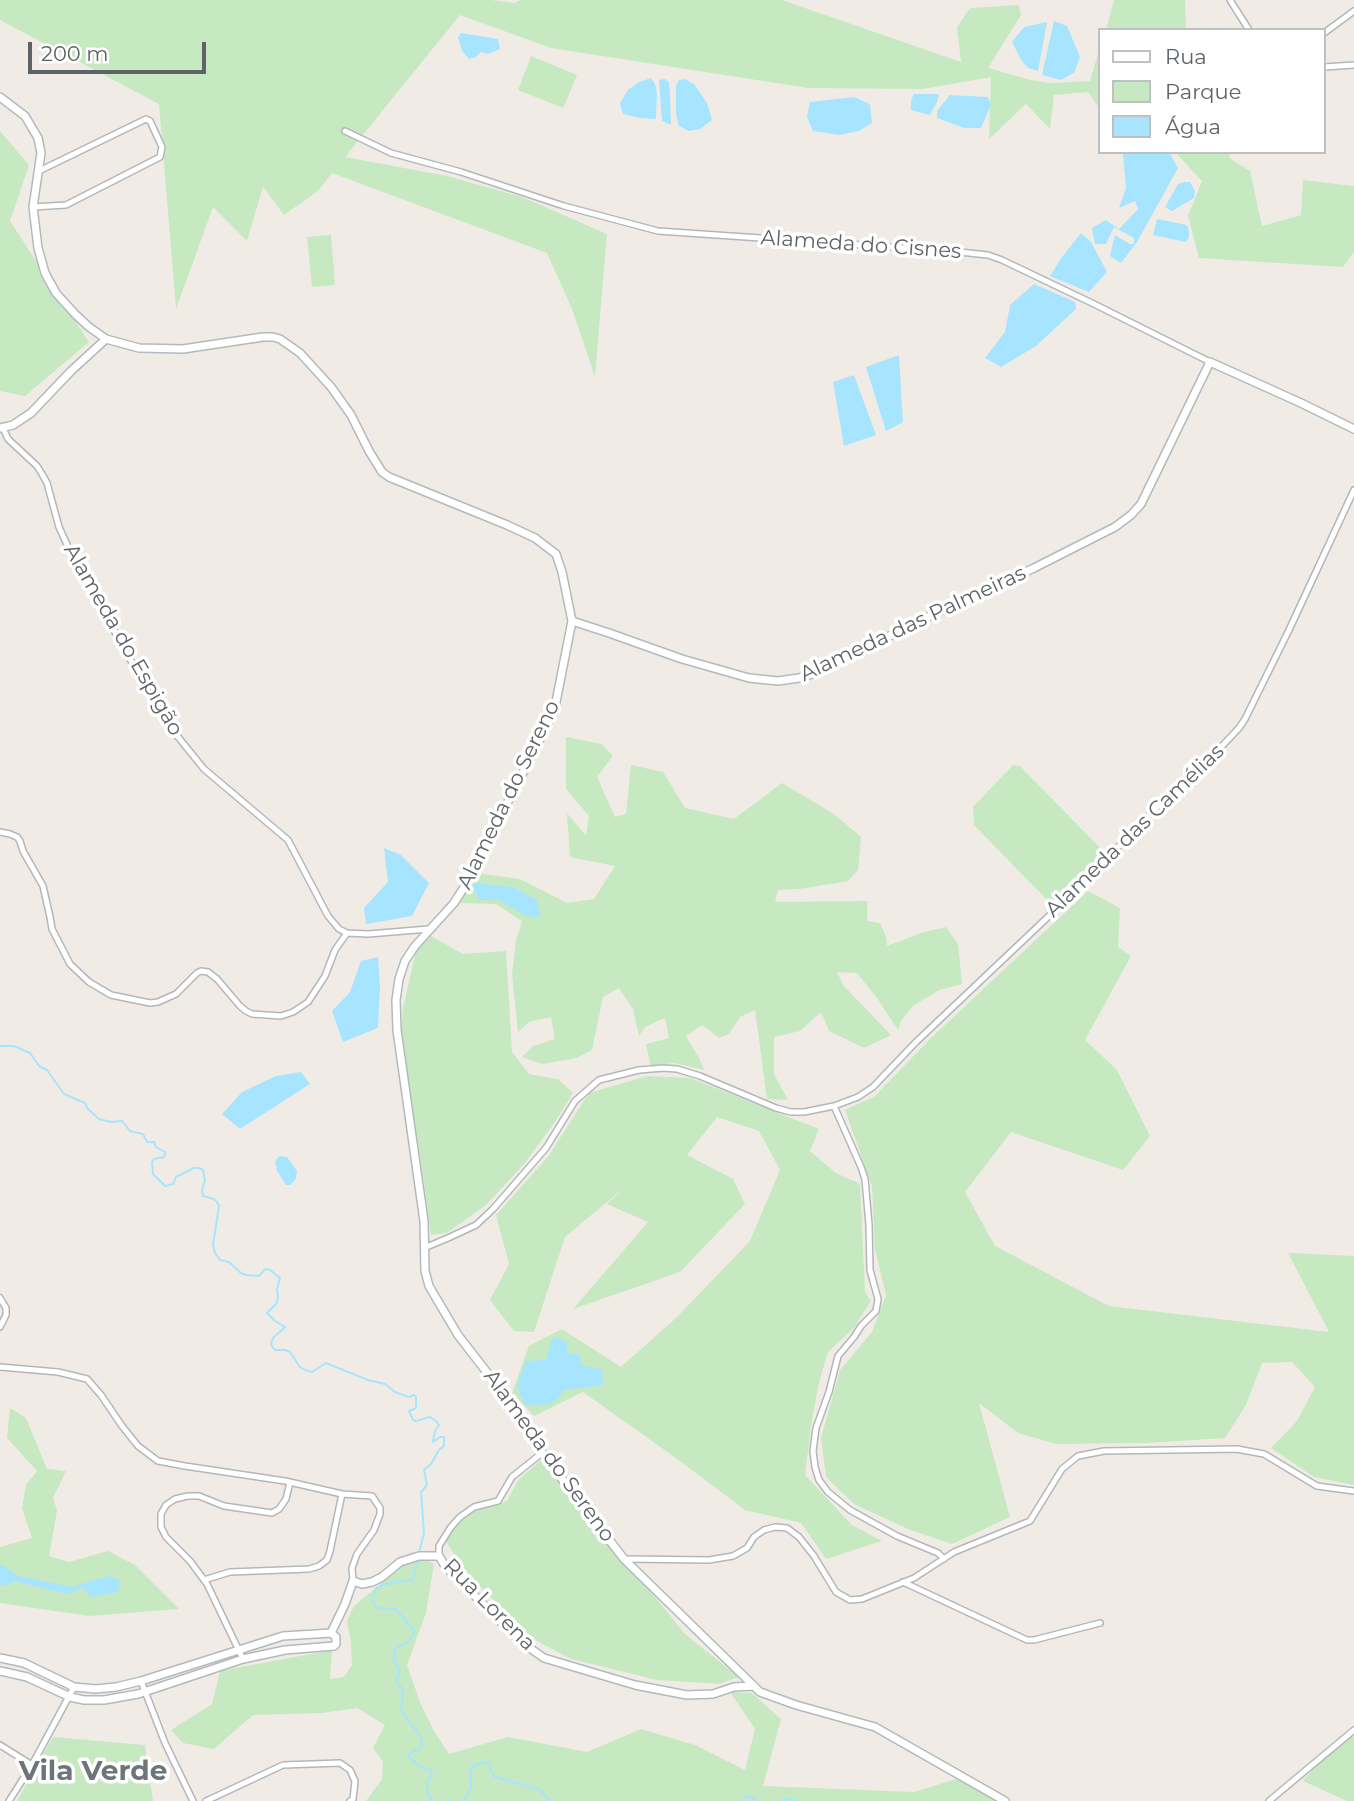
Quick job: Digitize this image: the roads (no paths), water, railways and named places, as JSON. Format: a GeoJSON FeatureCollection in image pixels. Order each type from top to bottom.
{"type":"FeatureCollection","features":[{"type":"Feature","properties":{"kind":"street"},"geometry":{"type":"LineString","coordinates":[[1230,0],[1248,28]]}},
{"type":"Feature","properties":{"kind":"street"},"geometry":{"type":"LineString","coordinates":[[1326,32],[1354,11]]}},
{"type":"Feature","properties":{"kind":"street"},"geometry":{"type":"LineString","coordinates":[[1326,67],[1354,65]]}},
{"type":"Feature","properties":{"kind":"street"},"geometry":{"type":"LineString","coordinates":[[0,97],[25,116],[38,138],[41,153],[33,207],[38,248],[56,293],[76,315],[106,340],[139,348],[183,349],[263,337],[280,339],[300,353],[331,387],[351,415],[382,472],[536,538],[556,554],[572,621]]}},
{"type":"Feature","properties":{"kind":"street"},"geometry":{"type":"LineString","coordinates":[[33,207],[66,205],[160,156],[162,147],[150,121],[146,119],[38,171]]}},
{"type":"Feature","properties":{"kind":"street","name":"Alameda do Cisnes"},"geometry":{"type":"LineString","coordinates":[[345,131],[391,153],[461,172],[564,206],[658,231],[988,255],[1354,429]]}},
{"type":"Feature","properties":{"kind":"street"},"geometry":{"type":"LineString","coordinates":[[1,428],[13,425],[31,413],[71,371],[106,340]]}},
{"type":"Feature","properties":{"kind":"street","name":"Alameda das Palmeiras"},"geometry":{"type":"LineString","coordinates":[[572,621],[682,659],[749,678],[778,681],[812,674],[1069,551],[1115,527],[1131,515],[1146,495],[1210,362]]}},
{"type":"Feature","properties":{"kind":"street","name":"Alameda do Espigão"},"geometry":{"type":"LineString","coordinates":[[1,428],[8,439],[37,466],[47,483],[59,527],[73,556],[170,727],[204,769],[288,840],[328,916],[339,929],[347,933]]}},
{"type":"Feature","properties":{"kind":"street","name":"Alameda das Camélias"},"geometry":{"type":"LineString","coordinates":[[424,1248],[476,1225],[493,1209],[545,1149],[575,1101],[599,1080],[639,1070],[677,1069],[792,1112],[834,1107],[873,1087],[916,1042],[1069,897],[1175,789],[1233,735],[1245,719],[1354,490]]}},
{"type":"Feature","properties":{"kind":"street","name":"Alameda do Sereno"},"geometry":{"type":"LineString","coordinates":[[572,621],[554,712],[463,889],[405,961],[396,1000],[397,1030],[424,1221],[425,1271],[429,1286],[458,1335],[506,1397],[542,1452],[624,1559],[709,1560],[733,1556],[747,1548],[754,1537],[764,1530],[787,1528],[799,1537],[814,1556],[836,1592],[850,1600],[862,1599],[914,1578],[954,1552],[1030,1521],[1062,1469],[1078,1456],[1104,1451],[1237,1449],[1264,1454],[1317,1486],[1354,1492]]}},
{"type":"Feature","properties":{"kind":"street"},"geometry":{"type":"LineString","coordinates":[[0,832],[17,837],[20,841],[43,886],[51,929],[70,964],[89,982],[111,995],[150,1003],[158,1002],[176,994],[201,971],[208,972],[217,979],[246,1011],[252,1014],[281,1016],[308,1002],[347,933],[429,929]]}},
{"type":"Feature","properties":{"kind":"street"},"geometry":{"type":"LineString","coordinates":[[834,1107],[864,1179],[870,1270],[878,1299],[876,1311],[838,1356],[816,1428],[813,1451],[815,1467],[828,1492],[850,1510],[897,1536],[939,1553],[944,1559]]}},
{"type":"Feature","properties":{"kind":"street"},"geometry":{"type":"LineString","coordinates":[[0,1298],[6,1308],[6,1315],[0,1327]]}},
{"type":"Feature","properties":{"kind":"street"},"geometry":{"type":"LineString","coordinates":[[0,1367],[51,1371],[87,1380],[138,1446],[158,1461],[290,1482],[342,1494],[372,1496],[380,1508],[380,1514],[374,1530],[356,1554],[352,1568],[354,1581],[331,1633]]}},
{"type":"Feature","properties":{"kind":"street"},"geometry":{"type":"LineString","coordinates":[[439,1556],[439,1546],[460,1517],[474,1507],[498,1500],[512,1477],[542,1452]]}},
{"type":"Feature","properties":{"kind":"street"},"geometry":{"type":"LineString","coordinates":[[243,1659],[204,1580],[166,1537],[161,1527],[161,1514],[166,1505],[175,1499],[188,1496],[199,1496],[225,1506],[272,1513],[279,1509],[286,1499],[290,1482]]}},
{"type":"Feature","properties":{"kind":"street"},"geometry":{"type":"LineString","coordinates":[[204,1580],[230,1572],[309,1569],[319,1566],[327,1560],[330,1551],[342,1494]]}},
{"type":"Feature","properties":{"kind":"street","name":"Rua Lorena"},"geometry":{"type":"LineString","coordinates":[[354,1581],[362,1584],[372,1582],[400,1562],[419,1556],[439,1556],[445,1566],[520,1641],[544,1658],[635,1685],[687,1695],[713,1694],[734,1687],[754,1686]]}},
{"type":"Feature","properties":{"kind":"street"},"geometry":{"type":"LineString","coordinates":[[624,1559],[760,1692],[876,1727],[1005,1801]]}},
{"type":"Feature","properties":{"kind":"street"},"geometry":{"type":"LineString","coordinates":[[903,1583],[1027,1640],[1100,1623]]}},
{"type":"Feature","properties":{"kind":"street"},"geometry":{"type":"LineString","coordinates":[[0,1658],[24,1663],[82,1689],[106,1688],[141,1681],[283,1636],[331,1633],[336,1637],[337,1644],[285,1650],[243,1659],[145,1692],[104,1700],[70,1697],[27,1677],[0,1671]]}},
{"type":"Feature","properties":{"kind":"street"},"geometry":{"type":"LineString","coordinates":[[141,1681],[165,1744],[194,1801]]}},
{"type":"Feature","properties":{"kind":"street"},"geometry":{"type":"LineString","coordinates":[[9,1801],[32,1765],[74,1687]]}},
{"type":"Feature","properties":{"kind":"street"},"geometry":{"type":"LineString","coordinates":[[1269,1801],[1354,1730]]}},
{"type":"Feature","properties":{"kind":"street"},"geometry":{"type":"LineString","coordinates":[[0,1745],[32,1765]]}},
{"type":"Feature","properties":{"kind":"street"},"geometry":{"type":"LineString","coordinates":[[206,1801],[283,1765],[340,1763],[350,1769],[355,1781],[351,1801]]}},
{"type":"Feature","properties":{"kind":"water"},"geometry":{"type":"Polygon","coordinates":[[[1054,21],[1067,26],[1080,57],[1074,73],[1061,80],[1042,75],[1054,21]]]}},
{"type":"Feature","properties":{"kind":"water"},"geometry":{"type":"Polygon","coordinates":[[[1047,22],[1038,71],[1028,68],[1012,42],[1024,27],[1047,22]]]}},
{"type":"Feature","properties":{"kind":"water"},"geometry":{"type":"Polygon","coordinates":[[[461,33],[498,39],[500,49],[488,54],[481,52],[469,59],[462,51],[458,37],[461,33]]]}},
{"type":"Feature","properties":{"kind":"water"},"geometry":{"type":"Polygon","coordinates":[[[651,78],[657,93],[656,119],[623,114],[620,103],[628,90],[651,78]]]}},
{"type":"Feature","properties":{"kind":"water"},"geometry":{"type":"Polygon","coordinates":[[[665,79],[669,82],[671,124],[662,121],[659,80],[665,79]]]}},
{"type":"Feature","properties":{"kind":"water"},"geometry":{"type":"Polygon","coordinates":[[[685,79],[694,84],[707,103],[712,120],[700,129],[689,131],[679,126],[676,86],[679,80],[685,79]]]}},
{"type":"Feature","properties":{"kind":"water"},"geometry":{"type":"Polygon","coordinates":[[[914,94],[939,94],[930,115],[911,110],[914,94]]]}},
{"type":"Feature","properties":{"kind":"water"},"geometry":{"type":"Polygon","coordinates":[[[950,95],[988,97],[991,105],[981,128],[964,128],[937,118],[937,111],[950,95]]]}},
{"type":"Feature","properties":{"kind":"water"},"geometry":{"type":"Polygon","coordinates":[[[854,97],[870,104],[872,123],[859,131],[839,135],[813,131],[807,117],[810,102],[854,97]]]}},
{"type":"Feature","properties":{"kind":"water"},"geometry":{"type":"Polygon","coordinates":[[[1123,154],[1170,154],[1178,168],[1137,242],[1121,263],[1110,256],[1115,235],[1130,244],[1134,244],[1134,238],[1114,227],[1106,244],[1095,244],[1092,228],[1106,220],[1119,229],[1138,209],[1135,201],[1119,208],[1126,188],[1123,154]]]}},
{"type":"Feature","properties":{"kind":"water"},"geometry":{"type":"Polygon","coordinates":[[[1190,182],[1195,191],[1194,198],[1172,211],[1165,207],[1178,184],[1190,182]]]}},
{"type":"Feature","properties":{"kind":"water"},"geometry":{"type":"Polygon","coordinates":[[[1157,219],[1187,225],[1189,238],[1186,242],[1153,235],[1157,219]]]}},
{"type":"Feature","properties":{"kind":"water"},"geometry":{"type":"Polygon","coordinates":[[[1081,233],[1091,242],[1107,272],[1089,292],[1050,276],[1081,233]]]}},
{"type":"Feature","properties":{"kind":"water"},"geometry":{"type":"Polygon","coordinates":[[[1034,284],[1075,302],[1076,309],[1036,346],[1001,367],[985,358],[1005,332],[1010,305],[1034,284]]]}},
{"type":"Feature","properties":{"kind":"water"},"geometry":{"type":"Polygon","coordinates":[[[899,355],[903,422],[886,431],[866,367],[899,355]]]}},
{"type":"Feature","properties":{"kind":"water"},"geometry":{"type":"Polygon","coordinates":[[[854,375],[876,435],[844,446],[833,382],[854,375]]]}},
{"type":"Feature","properties":{"kind":"water"},"geometry":{"type":"Polygon","coordinates":[[[384,848],[401,855],[429,883],[412,916],[366,924],[364,908],[388,882],[384,848]]]}},
{"type":"Feature","properties":{"kind":"water"},"geometry":{"type":"Polygon","coordinates":[[[474,883],[513,887],[537,900],[541,917],[526,916],[499,900],[479,900],[474,883]]]}},
{"type":"Feature","properties":{"kind":"water"},"geometry":{"type":"Polygon","coordinates":[[[378,957],[378,1028],[343,1042],[332,1011],[350,992],[361,961],[378,957]]]}},
{"type":"Feature","properties":{"kind":"water"},"geometry":{"type":"Polygon","coordinates":[[[301,1072],[310,1084],[240,1129],[222,1114],[242,1092],[276,1076],[301,1072]]]}},
{"type":"Feature","properties":{"kind":"water"},"geometry":{"type":"Polygon","coordinates":[[[279,1156],[287,1157],[297,1171],[296,1179],[290,1185],[286,1185],[277,1171],[275,1162],[279,1156]]]}},
{"type":"Feature","properties":{"kind":"water"},"geometry":{"type":"Polygon","coordinates":[[[553,1336],[567,1342],[567,1354],[580,1354],[581,1365],[602,1370],[603,1385],[564,1390],[553,1404],[525,1405],[517,1385],[526,1361],[546,1360],[553,1336]]]}},
{"type":"Feature","properties":{"kind":"water"},"geometry":{"type":"Polygon","coordinates":[[[0,1565],[18,1576],[72,1587],[108,1576],[120,1580],[118,1592],[91,1597],[83,1588],[67,1594],[14,1581],[6,1586],[0,1584],[0,1565]]]}},
{"type":"Feature","properties":{"kind":"waterway"},"geometry":{"type":"LineString","coordinates":[[0,1046],[14,1046],[30,1053],[39,1066],[47,1070],[64,1094],[85,1103],[99,1119],[122,1121],[130,1131],[143,1134],[147,1142],[154,1142],[165,1154],[152,1162],[153,1174],[165,1186],[173,1184],[176,1177],[194,1168],[203,1170],[203,1196],[214,1199],[219,1206],[213,1245],[215,1253],[220,1260],[229,1262],[246,1275],[259,1276],[265,1269],[280,1278],[277,1303],[267,1313],[285,1327],[273,1338],[273,1348],[290,1352],[305,1370],[312,1372],[326,1363],[385,1384],[395,1392],[409,1397],[414,1395],[416,1408],[409,1411],[413,1420],[430,1417],[437,1422],[439,1425],[433,1442],[444,1437],[444,1446],[424,1470],[427,1485],[421,1492],[424,1533],[419,1553]]}},
{"type":"Feature","properties":{"kind":"waterway"},"geometry":{"type":"LineString","coordinates":[[418,1561],[412,1580],[376,1588],[372,1601],[376,1607],[396,1609],[414,1631],[410,1641],[395,1649],[394,1657],[400,1673],[396,1682],[402,1688],[403,1713],[422,1742],[421,1749],[409,1755],[424,1769],[431,1770],[427,1791],[432,1801]]}},
{"type":"Feature","properties":{"kind":"waterway"},"geometry":{"type":"LineString","coordinates":[[462,1801],[471,1787],[471,1769],[484,1762],[489,1764],[493,1776],[540,1790],[550,1801]]}},
{"type":"Feature","properties":{"kind":"waterway"},"geometry":{"type":"LineString","coordinates":[[741,1801],[748,1796],[756,1801]]}},
{"type":"Feature","properties":{"kind":"waterway"},"geometry":{"type":"LineString","coordinates":[[782,1801],[787,1798],[794,1801]]}},
{"type":"Feature","properties":{"kind":"district","name":"Vila Verde"},"geometry":{"type":"Point","coordinates":[93,1772]}}]}
